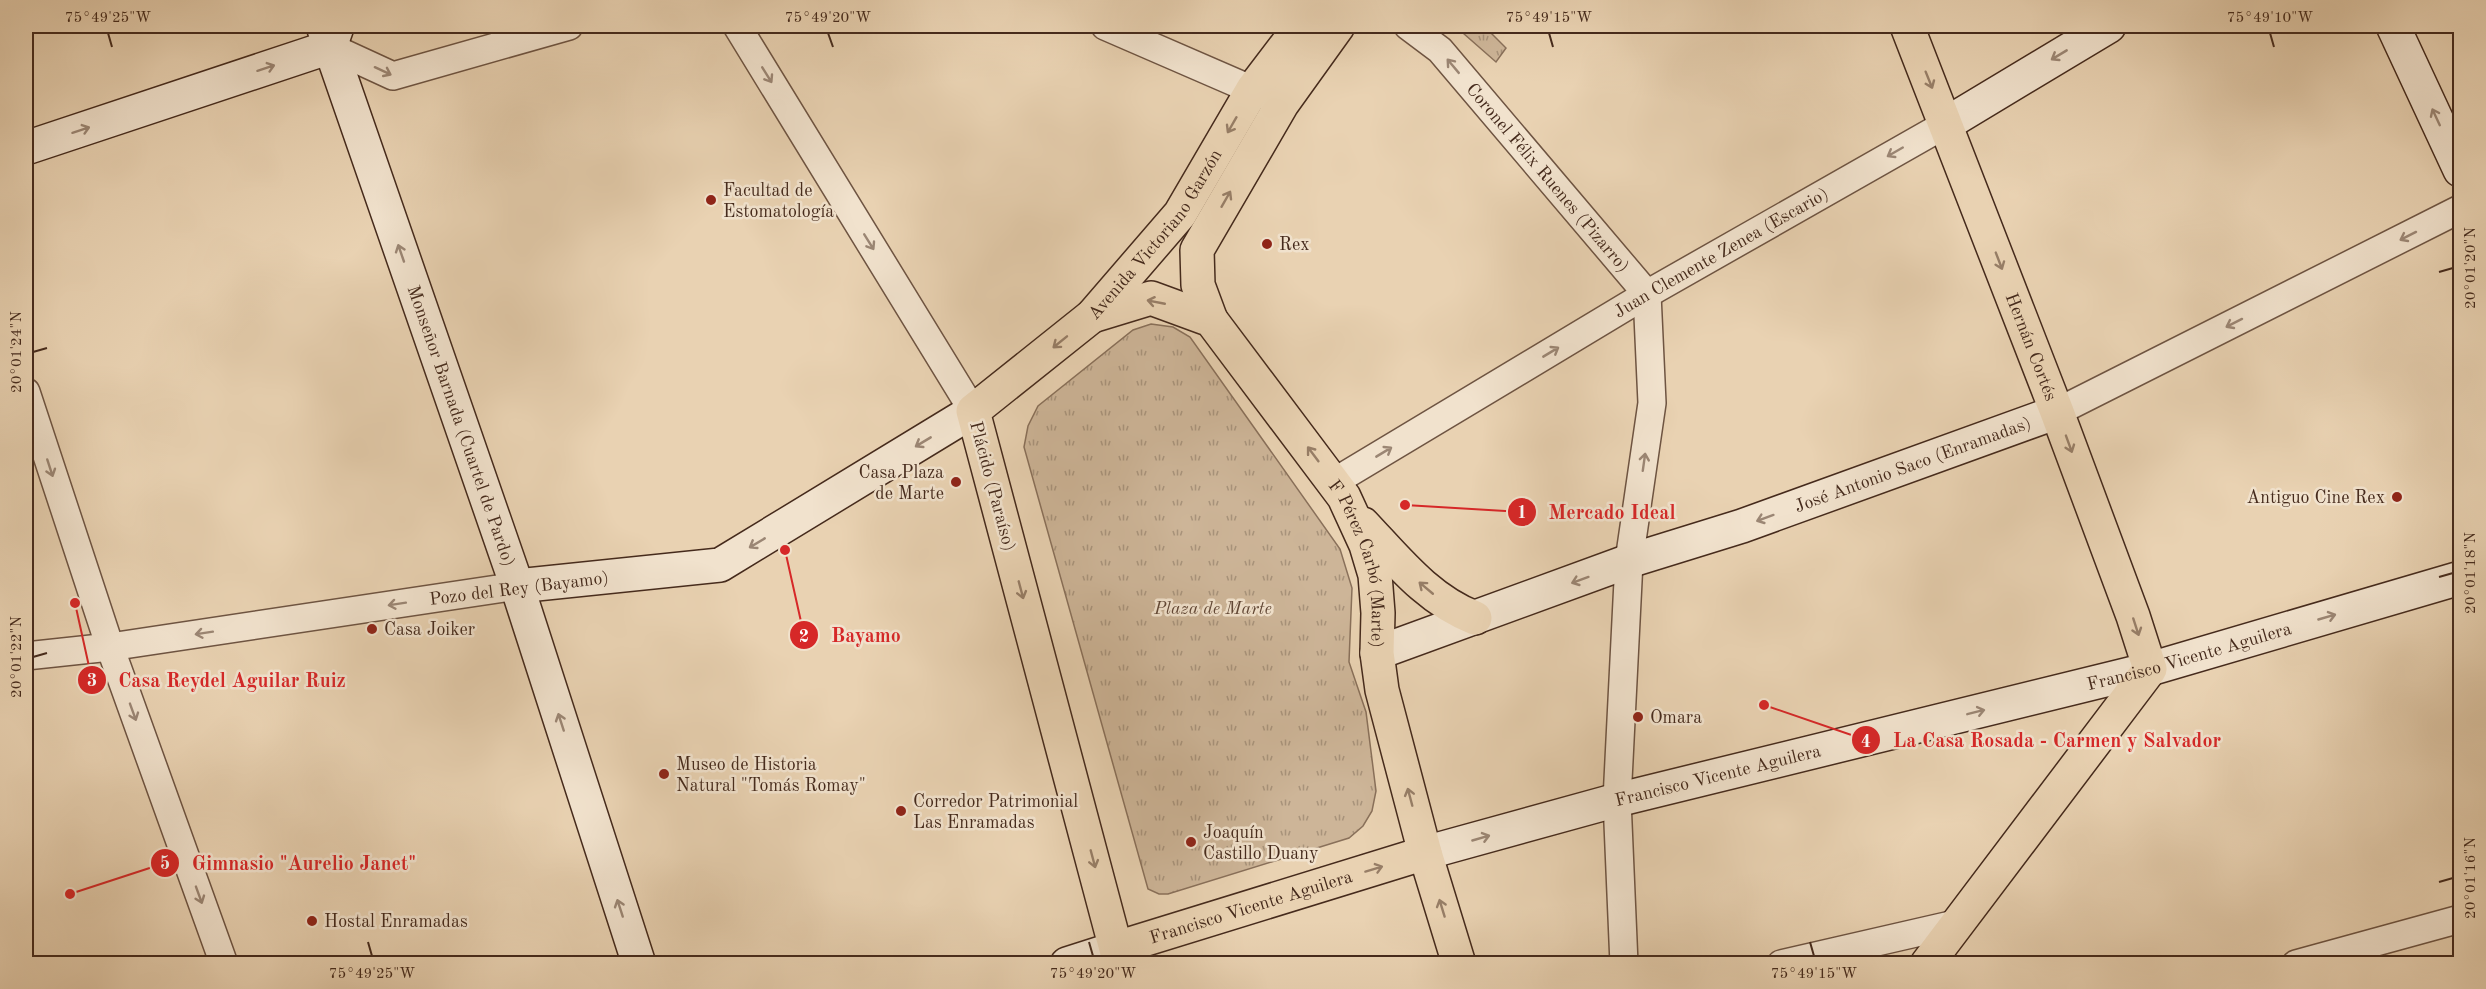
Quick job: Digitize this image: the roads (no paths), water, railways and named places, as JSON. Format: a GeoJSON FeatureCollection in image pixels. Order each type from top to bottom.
{"type":"FeatureCollection","features":[{"type":"Feature","properties":{"kind":"main road","name":"Avenida Victoriano Garzón"},"geometry":{"type":"LineString","coordinates":[[973,411],[1092,316],[1180,214],[1252,89],[1301,26]]}},
{"type":"Feature","properties":{"kind":"main road","name":"Avenida Victoriano Garzón"},"geometry":{"type":"LineString","coordinates":[[1211,320],[1198,285],[1197,250],[1282,104],[1338,26]]}},
{"type":"Feature","properties":{"kind":"main road","name":"Hernán Cortés"},"geometry":{"type":"LineString","coordinates":[[1907,26],[2057,412],[2133,616],[2150,669]]}},
{"type":"Feature","properties":{"kind":"main road"},"geometry":{"type":"LineString","coordinates":[[2393,26],[2460,170]]}},
{"type":"Feature","properties":{"kind":"main road","name":"Juan Clemente Zenea (Escario)"},"geometry":{"type":"LineString","coordinates":[[1946,124],[2102,27]]}},
{"type":"Feature","properties":{"kind":"main road"},"geometry":{"type":"LineString","coordinates":[[26,148],[330,33]]}},
{"type":"Feature","properties":{"kind":"main road","name":"Monseñor Barnada (Cuartel de Pardo)"},"geometry":{"type":"LineString","coordinates":[[330,33],[517,586],[639,963]]}},
{"type":"Feature","properties":{"kind":"main road"},"geometry":{"type":"LineString","coordinates":[[1092,316],[1151,298],[1211,320]]}},
{"type":"Feature","properties":{"kind":"main road","name":"F Pérez Carbó (Marte)"},"geometry":{"type":"LineString","coordinates":[[1211,320],[1334,482],[1351,511],[1366,545],[1375,575],[1378,613],[1377,652],[1382,690],[1425,853],[1459,963]]}},
{"type":"Feature","properties":{"kind":"main road","name":"Pozo del Rey (Bayamo)"},"geometry":{"type":"LineString","coordinates":[[517,586],[720,565],[973,411]]}},
{"type":"Feature","properties":{"kind":"main road","name":"Plácido (Paraíso)"},"geometry":{"type":"LineString","coordinates":[[973,411],[1119,956]]}},
{"type":"Feature","properties":{"kind":"main road","name":"José Antonio Saco (Enramadas)"},"geometry":{"type":"LineString","coordinates":[[1377,652],[1629,561],[1742,526],[2057,412]]}},
{"type":"Feature","properties":{"kind":"main road"},"geometry":{"type":"LineString","coordinates":[[1351,511],[1416,580],[1454,610],[1475,618]]}},
{"type":"Feature","properties":{"kind":"main road","name":"Francisco Vicente Aguilera"},"geometry":{"type":"LineString","coordinates":[[1119,956],[1425,853],[1617,800],[2150,669],[2460,578]]}},
{"type":"Feature","properties":{"kind":"main road"},"geometry":{"type":"LineString","coordinates":[[1927,963],[2150,669]]}},
{"type":"Feature","properties":{"kind":"main road"},"geometry":{"type":"LineString","coordinates":[[1067,963],[1119,956]]}},
{"type":"Feature","properties":{"kind":"street"},"geometry":{"type":"LineString","coordinates":[[330,33],[393,76],[569,26]]}},
{"type":"Feature","properties":{"kind":"street","name":"Plácido (Paraíso)"},"geometry":{"type":"LineString","coordinates":[[736,26],[973,411]]}},
{"type":"Feature","properties":{"kind":"street"},"geometry":{"type":"LineString","coordinates":[[1105,26],[1282,104]]}},
{"type":"Feature","properties":{"kind":"street","name":"Coronel Félix Ruenes (Pizarro)"},"geometry":{"type":"LineString","coordinates":[[1408,26],[1440,50],[1647,294]]}},
{"type":"Feature","properties":{"kind":"street","name":"Juan Clemente Zenea (Escario)"},"geometry":{"type":"LineString","coordinates":[[1334,482],[1647,294],[1946,124]]}},
{"type":"Feature","properties":{"kind":"street","name":"José Antonio Saco (Enramadas)"},"geometry":{"type":"LineString","coordinates":[[2057,412],[2460,209]]}},
{"type":"Feature","properties":{"kind":"street"},"geometry":{"type":"LineString","coordinates":[[1624,963],[1617,800],[1629,561],[1652,403],[1647,294]]}},
{"type":"Feature","properties":{"kind":"street"},"geometry":{"type":"LineString","coordinates":[[26,392],[110,647],[224,963]]}},
{"type":"Feature","properties":{"kind":"street","name":"Pozo del Rey (Bayamo)"},"geometry":{"type":"LineString","coordinates":[[26,656],[110,647],[517,586]]}},
{"type":"Feature","properties":{"kind":"street"},"geometry":{"type":"LineString","coordinates":[[2296,963],[2460,920]]}},
{"type":"Feature","properties":{"kind":"street"},"geometry":{"type":"LineString","coordinates":[[1781,963],[1955,924]]}},
{"type":"Feature","properties":{"kind":"place","name":"Facultad de Estomatología"},"geometry":{"type":"Point","coordinates":[711,200]}},
{"type":"Feature","properties":{"kind":"place","name":"Rex"},"geometry":{"type":"Point","coordinates":[1267,244]}},
{"type":"Feature","properties":{"kind":"place","name":"Casa Plaza de Marte"},"geometry":{"type":"Point","coordinates":[956,482]}},
{"type":"Feature","properties":{"kind":"place","name":"Antiguo Cine Rex"},"geometry":{"type":"Point","coordinates":[2397,497]}},
{"type":"Feature","properties":{"kind":"place","name":"Mercado Ideal"},"geometry":{"type":"Point","coordinates":[1405,505]}},
{"type":"Feature","properties":{"kind":"place","name":"Bayamo"},"geometry":{"type":"Point","coordinates":[785,550]}},
{"type":"Feature","properties":{"kind":"place","name":"Casa Reydel Aguilar Ruiz"},"geometry":{"type":"Point","coordinates":[75,603]}},
{"type":"Feature","properties":{"kind":"place","name":"Casa Joiker"},"geometry":{"type":"Point","coordinates":[372,629]}},
{"type":"Feature","properties":{"kind":"place","name":"La Casa Rosada - Carmen y Salvador"},"geometry":{"type":"Point","coordinates":[1764,705]}},
{"type":"Feature","properties":{"kind":"place","name":"Omara"},"geometry":{"type":"Point","coordinates":[1638,717]}},
{"type":"Feature","properties":{"kind":"place","name":"Museo de Historia Natural \"Tomás Romay\""},"geometry":{"type":"Point","coordinates":[664,774]}},
{"type":"Feature","properties":{"kind":"place","name":"Corredor Patrimonial Las Enramadas"},"geometry":{"type":"Point","coordinates":[901,811]}},
{"type":"Feature","properties":{"kind":"place","name":"Joaquín Castillo Duany"},"geometry":{"type":"Point","coordinates":[1191,842]}},
{"type":"Feature","properties":{"kind":"place","name":"Gimnasio \"Aurelio Janet\""},"geometry":{"type":"Point","coordinates":[70,894]}},
{"type":"Feature","properties":{"kind":"place","name":"Hostal Enramadas"},"geometry":{"type":"Point","coordinates":[312,921]}},
{"type":"Feature","properties":{"kind":"park label","name":"Plaza de Marte"},"geometry":{"type":"Point","coordinates":[1213,608]}}]}
